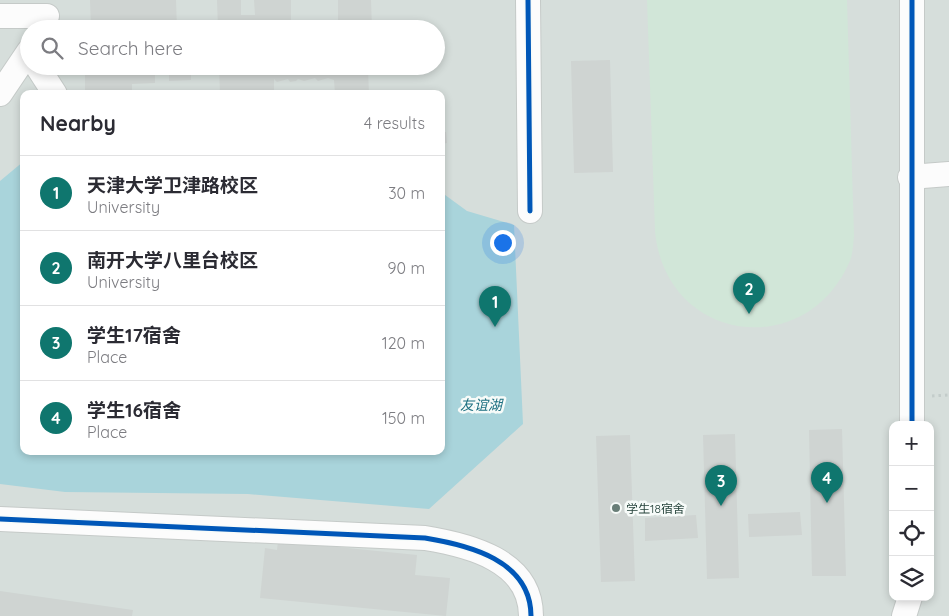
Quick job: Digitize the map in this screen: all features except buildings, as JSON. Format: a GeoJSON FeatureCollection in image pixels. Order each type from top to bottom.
{"type":"FeatureCollection","features":[{"type":"Feature","properties":{"kind":"street"},"geometry":{"type":"LineString","coordinates":[[528,0],[530,210]]}},
{"type":"Feature","properties":{"kind":"street"},"geometry":{"type":"LineString","coordinates":[[912,0],[910,177],[912,421]]}},
{"type":"Feature","properties":{"kind":"street"},"geometry":{"type":"LineString","coordinates":[[0,16],[47,15]]}},
{"type":"Feature","properties":{"kind":"street"},"geometry":{"type":"LineString","coordinates":[[0,94],[20,64]]}},
{"type":"Feature","properties":{"kind":"street"},"geometry":{"type":"LineString","coordinates":[[43,75],[53,90]]}},
{"type":"Feature","properties":{"kind":"street"},"geometry":{"type":"LineString","coordinates":[[910,177],[949,174]]}},
{"type":"Feature","properties":{"kind":"street"},"geometry":{"type":"LineString","coordinates":[[0,519],[415,538],[448,542],[487,553],[504,562],[524,589],[531,609],[531,616]]}},
{"type":"Feature","properties":{"kind":"street"},"geometry":{"type":"LineString","coordinates":[[904,616],[909,601]]}},
{"type":"Feature","properties":{"kind":"shaded area"},"geometry":{"type":"Polygon","coordinates":[[[0,0],[949,0],[949,616],[0,616],[0,0]]]}},
{"type":"Feature","properties":{"kind":"green space"},"geometry":{"type":"Polygon","coordinates":[[[647,0],[847,0],[853,250],[849,263],[828,295],[801,316],[770,326],[739,326],[709,316],[683,297],[664,268],[655,231],[647,0]]]}},
{"type":"Feature","properties":{"kind":"water","name":"友谊湖"},"geometry":{"type":"Polygon","coordinates":[[[20,164],[20,455],[445,455],[445,195],[467,211],[514,225],[523,424],[429,509],[248,494],[65,492],[0,484],[0,181],[20,164]]]}},
{"type":"Feature","properties":{"kind":"cycle path"},"geometry":{"type":"LineString","coordinates":[[528,0],[530,211]]}},
{"type":"Feature","properties":{"kind":"cycle path"},"geometry":{"type":"LineString","coordinates":[[912,0],[912,421]]}},
{"type":"Feature","properties":{"kind":"cycle path"},"geometry":{"type":"LineString","coordinates":[[0,519],[425,538],[442,541],[477,551],[509,569],[520,581],[528,597],[531,616]]}},
{"type":"Feature","properties":{"kind":"place","name":"南开大学八里台校区"},"geometry":{"type":"Point","coordinates":[749,314]}},
{"type":"Feature","properties":{"kind":"place","name":"天津大学卫津路校区"},"geometry":{"type":"Point","coordinates":[495,327]}},
{"type":"Feature","properties":{"kind":"place","name":"学生16宿舍"},"geometry":{"type":"Point","coordinates":[827,503]}},
{"type":"Feature","properties":{"kind":"place","name":"学生17宿舍"},"geometry":{"type":"Point","coordinates":[721,506]}},
{"type":"Feature","properties":{"kind":"place","name":"学生18宿舍"},"geometry":{"type":"Point","coordinates":[616,508]}}]}
